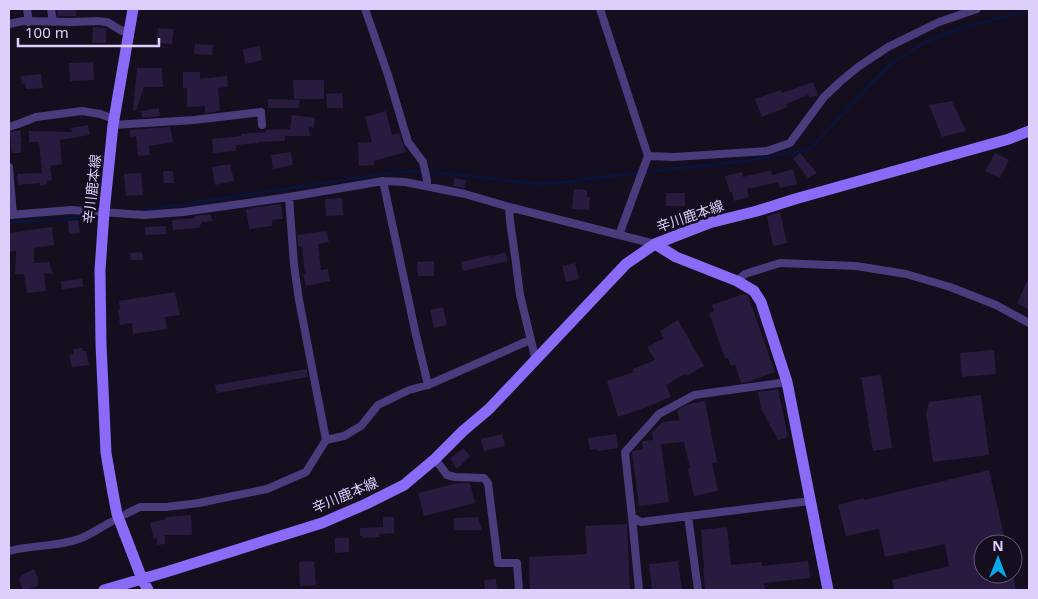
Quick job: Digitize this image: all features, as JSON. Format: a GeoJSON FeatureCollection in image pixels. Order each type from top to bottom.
{"type":"FeatureCollection","features":[{"type":"Feature","properties":{"kind":"main road","name":"辛川鹿本線"},"geometry":{"type":"LineString","coordinates":[[133,9],[114,122],[104,213],[100,270],[101,344],[106,453],[117,514],[142,579],[322,522],[366,504],[404,485],[435,460],[489,409],[626,264],[655,244],[709,223],[1009,139],[1029,131]]}},
{"type":"Feature","properties":{"kind":"main road"},"geometry":{"type":"LineString","coordinates":[[655,244],[676,257],[737,281],[754,291],[761,302],[787,382],[828,590]]}},
{"type":"Feature","properties":{"kind":"main road"},"geometry":{"type":"LineString","coordinates":[[104,590],[142,579],[148,590]]}},
{"type":"Feature","properties":{"kind":"street"},"geometry":{"type":"LineString","coordinates":[[27,9],[29,22]]}},
{"type":"Feature","properties":{"kind":"street"},"geometry":{"type":"LineString","coordinates":[[51,9],[53,22]]}},
{"type":"Feature","properties":{"kind":"street"},"geometry":{"type":"LineString","coordinates":[[365,9],[388,75],[408,142],[423,162],[428,180],[426,186]]}},
{"type":"Feature","properties":{"kind":"street"},"geometry":{"type":"LineString","coordinates":[[600,9],[648,156],[619,234]]}},
{"type":"Feature","properties":{"kind":"street"},"geometry":{"type":"LineString","coordinates":[[648,156],[767,151],[790,143],[824,97],[858,67],[888,47],[939,22],[977,9]]}},
{"type":"Feature","properties":{"kind":"street"},"geometry":{"type":"LineString","coordinates":[[9,24],[98,20],[107,22],[122,31],[129,29]]}},
{"type":"Feature","properties":{"kind":"street"},"geometry":{"type":"LineString","coordinates":[[9,127],[36,117],[82,112],[100,114],[114,122],[194,120],[261,112],[262,125]]}},
{"type":"Feature","properties":{"kind":"street"},"geometry":{"type":"LineString","coordinates":[[9,167],[11,215],[71,210],[144,215],[183,212],[383,181],[405,182],[465,194],[655,244]]}},
{"type":"Feature","properties":{"kind":"street"},"geometry":{"type":"LineString","coordinates":[[383,181],[428,385]]}},
{"type":"Feature","properties":{"kind":"street"},"geometry":{"type":"LineString","coordinates":[[126,514],[140,507],[166,507],[199,503],[268,489],[306,472],[326,440],[299,300],[289,197]]}},
{"type":"Feature","properties":{"kind":"street"},"geometry":{"type":"LineString","coordinates":[[509,207],[520,295],[536,360]]}},
{"type":"Feature","properties":{"kind":"street"},"geometry":{"type":"LineString","coordinates":[[737,281],[745,274],[780,263],[856,266],[906,274],[950,287],[996,305],[1029,322]]}},
{"type":"Feature","properties":{"kind":"street"},"geometry":{"type":"LineString","coordinates":[[326,440],[344,436],[361,426],[378,406],[409,390],[428,385],[530,340]]}},
{"type":"Feature","properties":{"kind":"street"},"geometry":{"type":"LineString","coordinates":[[639,590],[625,452],[659,414],[694,395],[787,382]]}},
{"type":"Feature","properties":{"kind":"street"},"geometry":{"type":"LineString","coordinates":[[435,460],[447,475],[484,478],[488,483],[498,563],[517,563],[519,590]]}},
{"type":"Feature","properties":{"kind":"street"},"geometry":{"type":"LineString","coordinates":[[632,517],[641,522],[810,501]]}},
{"type":"Feature","properties":{"kind":"street"},"geometry":{"type":"LineString","coordinates":[[688,516],[698,590]]}},
{"type":"Feature","properties":{"kind":"street"},"geometry":{"type":"LineString","coordinates":[[9,551],[17,548],[42,546],[79,539],[111,522]]}},
{"type":"Feature","properties":{"kind":"building"},"geometry":{"type":"Polygon","coordinates":[[[57,9],[76,9],[76,16],[58,16],[57,9]]]}},
{"type":"Feature","properties":{"kind":"building"},"geometry":{"type":"Polygon","coordinates":[[[93,27],[106,28],[106,43],[92,43],[93,27]]]}},
{"type":"Feature","properties":{"kind":"building"},"geometry":{"type":"Polygon","coordinates":[[[158,28],[174,29],[172,44],[156,43],[158,28]]]}},
{"type":"Feature","properties":{"kind":"building"},"geometry":{"type":"Polygon","coordinates":[[[195,44],[213,45],[212,55],[194,54],[195,44]]]}},
{"type":"Feature","properties":{"kind":"building"},"geometry":{"type":"Polygon","coordinates":[[[260,46],[262,60],[245,64],[243,49],[260,46]]]}},
{"type":"Feature","properties":{"kind":"building"},"geometry":{"type":"Polygon","coordinates":[[[93,62],[94,80],[70,81],[69,63],[93,62]]]}},
{"type":"Feature","properties":{"kind":"building"},"geometry":{"type":"Polygon","coordinates":[[[137,68],[162,68],[163,87],[144,87],[136,111],[133,110],[137,68]]]}},
{"type":"Feature","properties":{"kind":"building"},"geometry":{"type":"Polygon","coordinates":[[[183,72],[200,72],[200,79],[227,76],[228,87],[218,88],[220,111],[205,113],[205,106],[187,107],[187,88],[183,88],[183,72]]]}},
{"type":"Feature","properties":{"kind":"building"},"geometry":{"type":"Polygon","coordinates":[[[41,74],[43,88],[26,89],[25,83],[22,84],[21,76],[41,74]]]}},
{"type":"Feature","properties":{"kind":"building"},"geometry":{"type":"Polygon","coordinates":[[[293,80],[324,80],[324,99],[294,99],[293,80]]]}},
{"type":"Feature","properties":{"kind":"building"},"geometry":{"type":"Polygon","coordinates":[[[813,82],[818,95],[810,98],[808,95],[786,104],[787,107],[762,117],[755,99],[781,90],[782,93],[813,82]]]}},
{"type":"Feature","properties":{"kind":"building"},"geometry":{"type":"Polygon","coordinates":[[[342,93],[343,108],[327,108],[326,94],[342,93]]]}},
{"type":"Feature","properties":{"kind":"building"},"geometry":{"type":"Polygon","coordinates":[[[268,99],[300,100],[298,108],[268,108],[268,99]]]}},
{"type":"Feature","properties":{"kind":"building"},"geometry":{"type":"Polygon","coordinates":[[[952,101],[966,131],[942,137],[929,105],[952,101]]]}},
{"type":"Feature","properties":{"kind":"building"},"geometry":{"type":"Polygon","coordinates":[[[159,108],[160,116],[142,118],[141,111],[159,108]]]}},
{"type":"Feature","properties":{"kind":"building"},"geometry":{"type":"Polygon","coordinates":[[[386,111],[392,135],[399,133],[406,152],[374,161],[374,165],[359,166],[358,143],[372,142],[365,117],[386,111]]]}},
{"type":"Feature","properties":{"kind":"building"},"geometry":{"type":"Polygon","coordinates":[[[292,115],[315,118],[314,128],[309,127],[310,136],[285,136],[285,141],[236,145],[236,151],[213,153],[212,139],[266,132],[266,130],[290,129],[292,115]]]}},
{"type":"Feature","properties":{"kind":"building"},"geometry":{"type":"Polygon","coordinates":[[[88,125],[90,135],[60,140],[62,164],[50,166],[52,180],[40,186],[40,183],[18,185],[17,174],[42,173],[39,142],[29,142],[29,131],[72,132],[71,128],[88,125]]]}},
{"type":"Feature","properties":{"kind":"building"},"geometry":{"type":"Polygon","coordinates":[[[170,127],[173,142],[149,146],[150,155],[138,156],[136,136],[130,137],[130,130],[170,127]]]}},
{"type":"Feature","properties":{"kind":"building"},"geometry":{"type":"Polygon","coordinates":[[[20,130],[21,153],[12,153],[10,132],[20,130]]]}},
{"type":"Feature","properties":{"kind":"building"},"geometry":{"type":"Polygon","coordinates":[[[291,152],[293,165],[273,169],[271,155],[291,152]]]}},
{"type":"Feature","properties":{"kind":"building"},"geometry":{"type":"Polygon","coordinates":[[[800,153],[817,173],[808,178],[793,159],[800,153]]]}},
{"type":"Feature","properties":{"kind":"building"},"geometry":{"type":"Polygon","coordinates":[[[995,153],[1009,160],[1000,178],[985,171],[995,153]]]}},
{"type":"Feature","properties":{"kind":"building"},"geometry":{"type":"Polygon","coordinates":[[[230,164],[234,181],[215,185],[212,167],[230,164]]]}},
{"type":"Feature","properties":{"kind":"building"},"geometry":{"type":"Polygon","coordinates":[[[793,169],[797,184],[780,188],[778,182],[747,189],[749,197],[734,201],[725,176],[742,172],[743,177],[771,170],[772,175],[793,169]]]}},
{"type":"Feature","properties":{"kind":"building"},"geometry":{"type":"Polygon","coordinates":[[[163,171],[173,171],[174,183],[164,183],[163,171]]]}},
{"type":"Feature","properties":{"kind":"building"},"geometry":{"type":"Polygon","coordinates":[[[141,173],[143,195],[126,196],[124,174],[141,173]]]}},
{"type":"Feature","properties":{"kind":"building"},"geometry":{"type":"Polygon","coordinates":[[[455,178],[466,180],[465,188],[453,186],[455,178]]]}},
{"type":"Feature","properties":{"kind":"building"},"geometry":{"type":"Polygon","coordinates":[[[574,189],[587,190],[587,197],[590,197],[589,210],[572,209],[574,189]]]}},
{"type":"Feature","properties":{"kind":"building"},"geometry":{"type":"Polygon","coordinates":[[[666,193],[685,193],[685,206],[666,206],[666,193]]]}},
{"type":"Feature","properties":{"kind":"building"},"geometry":{"type":"Polygon","coordinates":[[[342,198],[343,215],[326,216],[325,199],[342,198]]]}},
{"type":"Feature","properties":{"kind":"building"},"geometry":{"type":"Polygon","coordinates":[[[281,204],[283,219],[272,220],[272,226],[249,229],[246,209],[281,204]]]}},
{"type":"Feature","properties":{"kind":"building"},"geometry":{"type":"Polygon","coordinates":[[[780,212],[787,243],[773,246],[767,216],[780,212]]]}},
{"type":"Feature","properties":{"kind":"building"},"geometry":{"type":"Polygon","coordinates":[[[210,214],[213,221],[202,222],[199,228],[173,230],[172,220],[195,218],[195,216],[210,214]]]}},
{"type":"Feature","properties":{"kind":"building"},"geometry":{"type":"Polygon","coordinates":[[[78,220],[80,233],[69,234],[68,221],[78,220]]]}},
{"type":"Feature","properties":{"kind":"building"},"geometry":{"type":"Polygon","coordinates":[[[166,226],[166,234],[145,235],[145,227],[166,226]]]}},
{"type":"Feature","properties":{"kind":"building"},"geometry":{"type":"Polygon","coordinates":[[[52,227],[54,245],[34,248],[34,263],[49,262],[53,274],[44,273],[46,291],[27,293],[24,274],[15,274],[16,251],[9,252],[9,233],[52,227]]]}},
{"type":"Feature","properties":{"kind":"building"},"geometry":{"type":"Polygon","coordinates":[[[327,231],[329,242],[318,244],[321,270],[328,269],[330,281],[306,286],[303,274],[305,274],[302,246],[298,247],[297,235],[327,231]]]}},
{"type":"Feature","properties":{"kind":"building"},"geometry":{"type":"Polygon","coordinates":[[[142,252],[143,260],[131,260],[130,253],[142,252]]]}},
{"type":"Feature","properties":{"kind":"building"},"geometry":{"type":"Polygon","coordinates":[[[505,252],[508,261],[463,271],[461,262],[491,255],[491,257],[505,252]]]}},
{"type":"Feature","properties":{"kind":"building"},"geometry":{"type":"Polygon","coordinates":[[[434,261],[434,276],[418,276],[417,262],[434,261]]]}},
{"type":"Feature","properties":{"kind":"building"},"geometry":{"type":"Polygon","coordinates":[[[575,263],[579,279],[566,282],[562,266],[575,263]]]}},
{"type":"Feature","properties":{"kind":"building"},"geometry":{"type":"Polygon","coordinates":[[[1029,277],[1029,310],[1017,303],[1029,277]]]}},
{"type":"Feature","properties":{"kind":"building"},"geometry":{"type":"Polygon","coordinates":[[[82,279],[83,287],[62,289],[61,281],[82,279]]]}},
{"type":"Feature","properties":{"kind":"building"},"geometry":{"type":"Polygon","coordinates":[[[175,292],[180,315],[165,317],[167,329],[133,334],[132,323],[120,325],[119,301],[175,292]]]}},
{"type":"Feature","properties":{"kind":"building"},"geometry":{"type":"Polygon","coordinates":[[[744,294],[748,296],[775,372],[741,383],[735,364],[731,366],[728,358],[725,358],[709,313],[714,311],[712,305],[744,294]]]}},
{"type":"Feature","properties":{"kind":"building"},"geometry":{"type":"Polygon","coordinates":[[[443,307],[447,325],[434,328],[430,310],[443,307]]]}},
{"type":"Feature","properties":{"kind":"building"},"geometry":{"type":"Polygon","coordinates":[[[678,320],[704,366],[666,385],[671,397],[618,417],[607,381],[634,372],[633,369],[655,360],[647,347],[664,338],[660,331],[678,320]]]}},
{"type":"Feature","properties":{"kind":"building"},"geometry":{"type":"Polygon","coordinates":[[[82,348],[83,351],[86,351],[89,365],[72,367],[69,355],[74,354],[73,349],[82,348]]]}},
{"type":"Feature","properties":{"kind":"building"},"geometry":{"type":"Polygon","coordinates":[[[994,350],[996,374],[962,377],[960,353],[994,350]]]}},
{"type":"Feature","properties":{"kind":"building"},"geometry":{"type":"Polygon","coordinates":[[[307,369],[308,377],[217,393],[215,385],[307,369]]]}},
{"type":"Feature","properties":{"kind":"building"},"geometry":{"type":"Polygon","coordinates":[[[881,375],[892,448],[873,451],[861,377],[881,375]]]}},
{"type":"Feature","properties":{"kind":"building"},"geometry":{"type":"Polygon","coordinates":[[[778,389],[788,437],[778,440],[761,409],[758,392],[778,389]]]}},
{"type":"Feature","properties":{"kind":"building"},"geometry":{"type":"Polygon","coordinates":[[[981,395],[989,455],[933,462],[926,414],[929,402],[981,395]]]}},
{"type":"Feature","properties":{"kind":"building"},"geometry":{"type":"Polygon","coordinates":[[[705,401],[717,462],[712,463],[718,491],[694,496],[684,442],[661,444],[669,502],[639,506],[632,453],[643,449],[642,441],[653,440],[652,432],[663,422],[680,420],[677,410],[689,404],[705,401]]]}},
{"type":"Feature","properties":{"kind":"building"},"geometry":{"type":"Polygon","coordinates":[[[502,434],[505,446],[484,451],[481,439],[502,434]]]}},
{"type":"Feature","properties":{"kind":"building"},"geometry":{"type":"Polygon","coordinates":[[[616,434],[618,448],[599,451],[596,449],[590,450],[588,438],[616,434]]]}},
{"type":"Feature","properties":{"kind":"building"},"geometry":{"type":"Polygon","coordinates":[[[463,448],[470,456],[457,469],[450,459],[463,448]]]}},
{"type":"Feature","properties":{"kind":"building"},"geometry":{"type":"Polygon","coordinates":[[[989,470],[1004,534],[973,534],[973,584],[1015,584],[1016,590],[894,590],[892,580],[949,566],[945,544],[885,557],[879,529],[846,536],[838,505],[864,498],[864,500],[989,470]]]}},
{"type":"Feature","properties":{"kind":"building"},"geometry":{"type":"Polygon","coordinates":[[[458,483],[470,483],[475,503],[424,516],[418,493],[458,483]]]}},
{"type":"Feature","properties":{"kind":"building"},"geometry":{"type":"Polygon","coordinates":[[[191,515],[192,535],[165,535],[165,544],[157,545],[157,538],[154,539],[150,523],[166,519],[166,517],[191,515]]]}},
{"type":"Feature","properties":{"kind":"building"},"geometry":{"type":"Polygon","coordinates":[[[383,517],[394,517],[394,533],[379,534],[380,537],[363,538],[363,536],[360,536],[360,528],[383,527],[383,517]]]}},
{"type":"Feature","properties":{"kind":"building"},"geometry":{"type":"Polygon","coordinates":[[[478,517],[482,530],[454,530],[454,518],[478,517]]]}},
{"type":"Feature","properties":{"kind":"building"},"geometry":{"type":"Polygon","coordinates":[[[627,524],[630,590],[530,590],[529,557],[587,554],[585,526],[627,524]]]}},
{"type":"Feature","properties":{"kind":"building"},"geometry":{"type":"Polygon","coordinates":[[[727,527],[731,565],[762,562],[762,566],[808,561],[810,578],[764,583],[765,590],[705,590],[701,530],[727,527]]]}},
{"type":"Feature","properties":{"kind":"building"},"geometry":{"type":"Polygon","coordinates":[[[335,538],[349,538],[349,552],[335,553],[335,538]]]}},
{"type":"Feature","properties":{"kind":"building"},"geometry":{"type":"Polygon","coordinates":[[[314,561],[316,585],[300,586],[299,562],[314,561]]]}},
{"type":"Feature","properties":{"kind":"building"},"geometry":{"type":"Polygon","coordinates":[[[678,561],[682,590],[652,590],[649,564],[678,561]]]}},
{"type":"Feature","properties":{"kind":"building"},"geometry":{"type":"Polygon","coordinates":[[[34,569],[38,578],[38,586],[23,590],[19,580],[21,575],[34,569]]]}},
{"type":"Feature","properties":{"kind":"building"},"geometry":{"type":"Polygon","coordinates":[[[496,579],[497,590],[485,590],[484,580],[496,579]]]}},
{"type":"Feature","properties":{"kind":"waterway"},"geometry":{"type":"LineString","coordinates":[[139,211],[396,172],[424,171],[538,184],[579,181],[754,160],[810,149],[893,62],[924,43],[956,30],[1029,10]]}},
{"type":"Feature","properties":{"kind":"waterway"},"geometry":{"type":"LineString","coordinates":[[9,222],[61,220],[100,215]]}}]}
